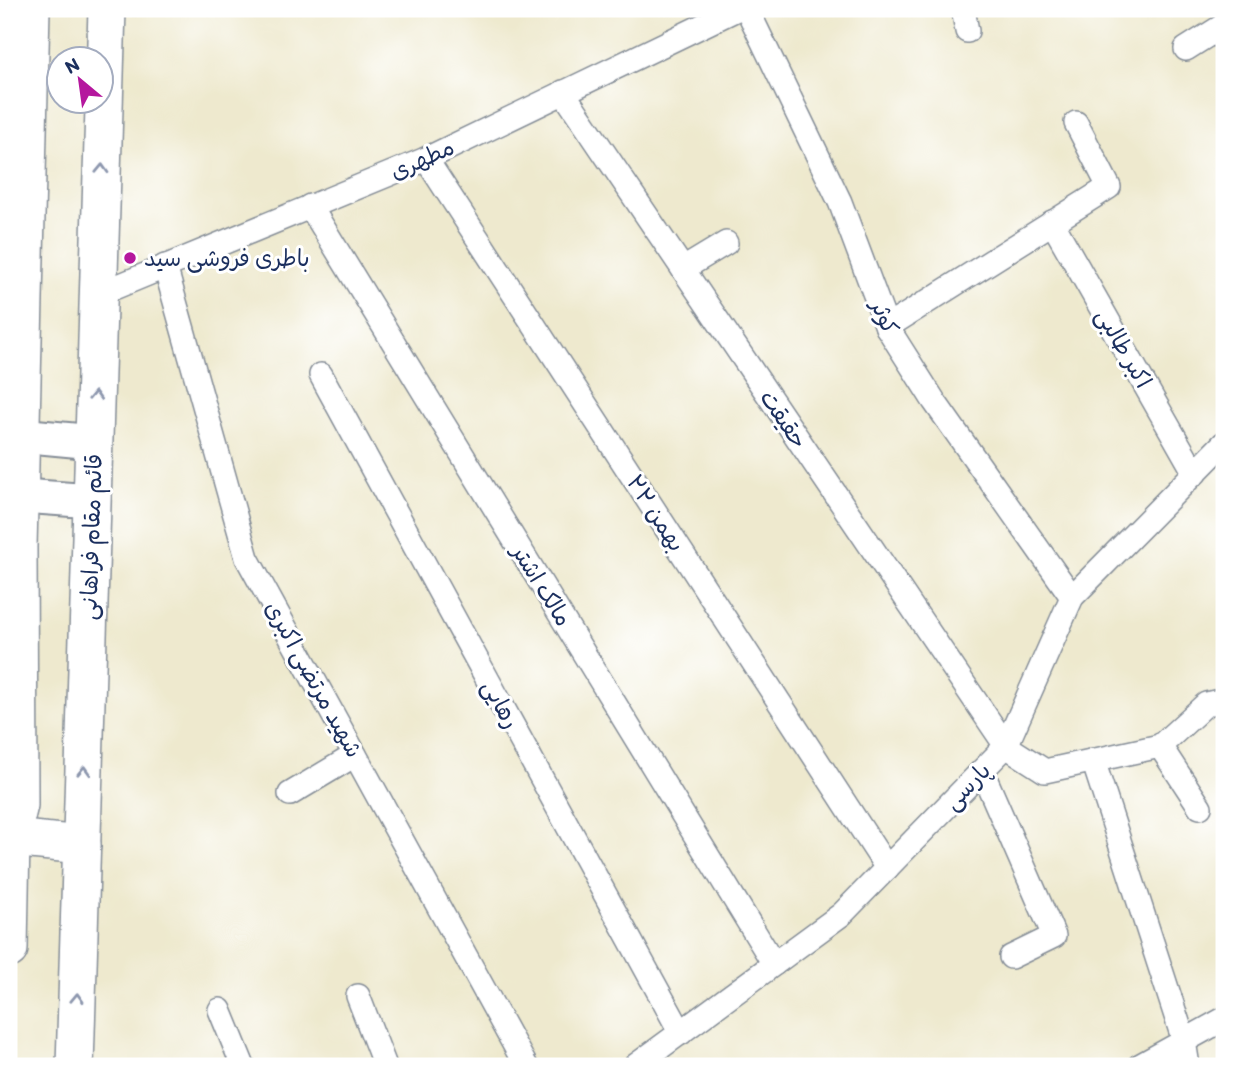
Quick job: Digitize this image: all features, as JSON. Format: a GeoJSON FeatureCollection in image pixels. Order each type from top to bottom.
{"type":"FeatureCollection","features":[{"type":"Feature","properties":{"kind":"main road"},"geometry":{"type":"LineString","coordinates":[[9,948],[13,818],[15,435],[31,9]]}},
{"type":"Feature","properties":{"kind":"main road","name":"قائم مقام فراهانی"},"geometry":{"type":"LineString","coordinates":[[75,1066],[107,9]]}},
{"type":"Feature","properties":{"kind":"main road"},"geometry":{"type":"LineString","coordinates":[[15,435],[94,442]]}},
{"type":"Feature","properties":{"kind":"main road"},"geometry":{"type":"LineString","coordinates":[[14,496],[92,501]]}},
{"type":"Feature","properties":{"kind":"main road"},"geometry":{"type":"LineString","coordinates":[[13,818],[82,845]]}},
{"type":"Feature","properties":{"kind":"street","name":"مطهری"},"geometry":{"type":"LineString","coordinates":[[99,294],[426,159],[737,9]]}},
{"type":"Feature","properties":{"kind":"street","name":"کوثر"},"geometry":{"type":"LineString","coordinates":[[747,9],[840,202],[887,327],[934,401],[1072,597]]}},
{"type":"Feature","properties":{"kind":"street"},"geometry":{"type":"LineString","coordinates":[[1186,48],[1224,25]]}},
{"type":"Feature","properties":{"kind":"street","name":"حقیقت"},"geometry":{"type":"LineString","coordinates":[[563,92],[1006,746]]}},
{"type":"Feature","properties":{"kind":"street"},"geometry":{"type":"LineString","coordinates":[[887,327],[1109,187],[1076,123]]}},
{"type":"Feature","properties":{"kind":"street","name":"۲۲ بهمن"},"geometry":{"type":"LineString","coordinates":[[426,159],[887,868]]}},
{"type":"Feature","properties":{"kind":"street","name":"مالک اشتر"},"geometry":{"type":"LineString","coordinates":[[310,206],[774,964]]}},
{"type":"Feature","properties":{"kind":"street","name":"اکبر طالبی"},"geometry":{"type":"LineString","coordinates":[[1052,222],[1195,472]]}},
{"type":"Feature","properties":{"kind":"street"},"geometry":{"type":"LineString","coordinates":[[683,269],[726,243]]}},
{"type":"Feature","properties":{"kind":"street","name":"شهید مرتضی اکبری"},"geometry":{"type":"LineString","coordinates":[[165,266],[247,558],[526,1066]]}},
{"type":"Feature","properties":{"kind":"street","name":"رهایی"},"geometry":{"type":"LineString","coordinates":[[321,375],[681,1033]]}},
{"type":"Feature","properties":{"kind":"street","name":"پارسی"},"geometry":{"type":"LineString","coordinates":[[635,1066],[842,914],[1006,746],[1072,597],[1224,443]]}},
{"type":"Feature","properties":{"kind":"street"},"geometry":{"type":"LineString","coordinates":[[1006,746],[1045,771],[1160,746],[1206,704],[1224,700]]}},
{"type":"Feature","properties":{"kind":"street"},"geometry":{"type":"LineString","coordinates":[[1160,746],[1200,807]]}},
{"type":"Feature","properties":{"kind":"street"},"geometry":{"type":"LineString","coordinates":[[290,794],[355,755]]}},
{"type":"Feature","properties":{"kind":"street"},"geometry":{"type":"LineString","coordinates":[[1093,760],[1184,1041],[1188,1066]]}},
{"type":"Feature","properties":{"kind":"street"},"geometry":{"type":"LineString","coordinates":[[982,771],[1055,936],[1011,957]]}},
{"type":"Feature","properties":{"kind":"street"},"geometry":{"type":"LineString","coordinates":[[358,996],[385,1066]]}},
{"type":"Feature","properties":{"kind":"street"},"geometry":{"type":"LineString","coordinates":[[220,1010],[243,1066]]}},
{"type":"Feature","properties":{"kind":"street"},"geometry":{"type":"LineString","coordinates":[[1139,1066],[1224,1019]]}},
{"type":"Feature","properties":{"kind":"place","name":"باطری فروشی سید"},"geometry":{"type":"Point","coordinates":[130,258]}}]}
